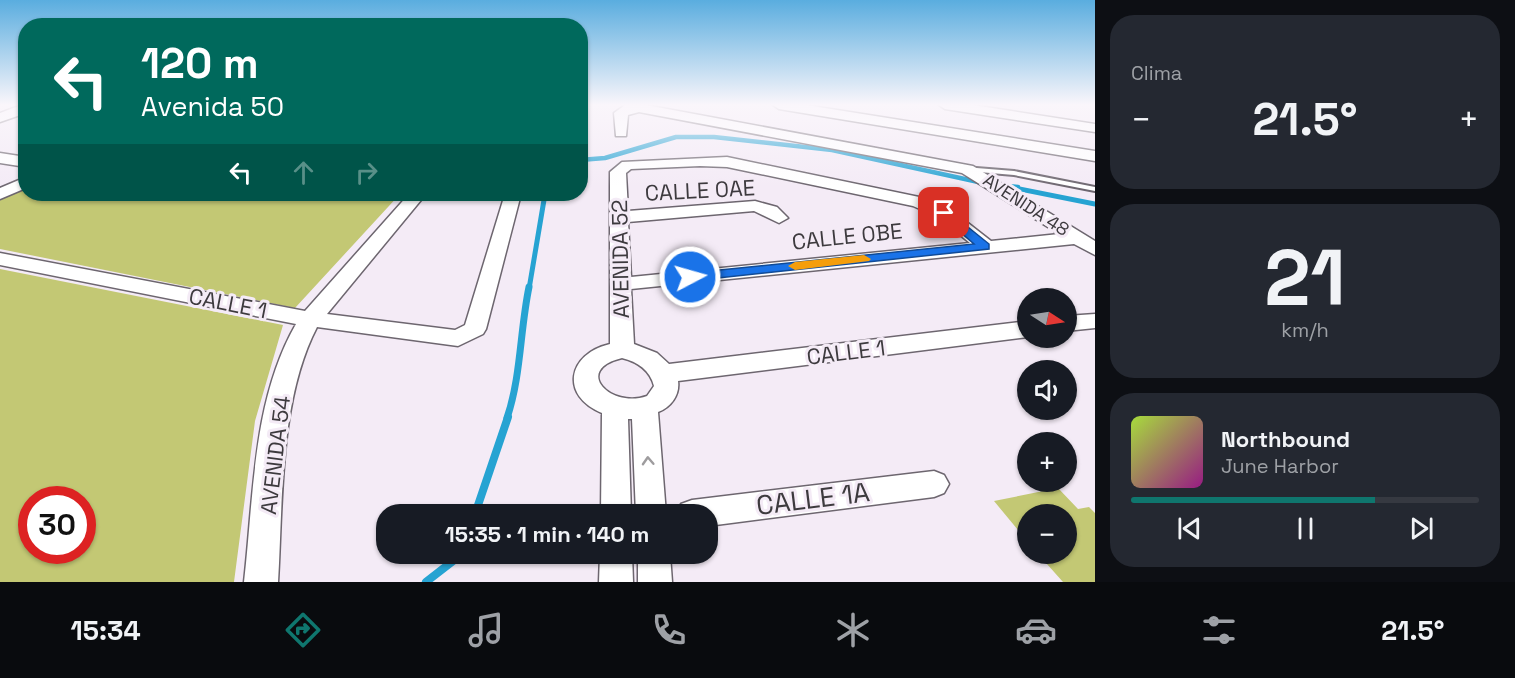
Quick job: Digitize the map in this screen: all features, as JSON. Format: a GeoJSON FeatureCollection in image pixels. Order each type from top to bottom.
{"type":"FeatureCollection","features":[{"type":"Feature","properties":{"kind":"street","name":"AVENIDA 48"},"geometry":{"type":"LineString","coordinates":[[766,132],[975,172],[1095,249]]}},
{"type":"Feature","properties":{"kind":"street"},"geometry":{"type":"LineString","coordinates":[[948,132],[1095,156]]}},
{"type":"Feature","properties":{"kind":"street"},"geometry":{"type":"LineString","coordinates":[[0,158],[18,161]]}},
{"type":"Feature","properties":{"kind":"street","name":"AVENIDA 52"},"geometry":{"type":"LineString","coordinates":[[622,350],[618,172],[620,168],[700,161],[727,162],[933,207],[944,213],[985,246]]}},
{"type":"Feature","properties":{"kind":"street"},"geometry":{"type":"LineString","coordinates":[[0,194],[18,186]]}},
{"type":"Feature","properties":{"kind":"street","name":"AVENIDA 54"},"geometry":{"type":"LineString","coordinates":[[261,582],[277,405],[293,350],[310,319],[412,201]]}},
{"type":"Feature","properties":{"kind":"street","name":"CALLE 1"},"geometry":{"type":"LineString","coordinates":[[0,259],[310,319],[458,338],[475,329],[511,201]]}},
{"type":"Feature","properties":{"kind":"street","name":"CALLE 0AE"},"geometry":{"type":"LineString","coordinates":[[619,217],[754,206],[779,218]]}},
{"type":"Feature","properties":{"kind":"street","name":"CALLE 0BE"},"geometry":{"type":"LineString","coordinates":[[621,284],[1078,238]]}},
{"type":"Feature","properties":{"kind":"street"},"geometry":{"type":"LineString","coordinates":[[1077,323],[1095,321]]}},
{"type":"Feature","properties":{"kind":"street","name":"CALLE 1"},"geometry":{"type":"LineString","coordinates":[[664,374],[1017,330]]}},
{"type":"Feature","properties":{"kind":"street"},"geometry":{"type":"LineString","coordinates":[[622,350],[648,357],[664,374],[666,382],[661,397],[645,408],[630,410],[602,403],[591,394],[585,384],[585,373],[589,364],[597,356],[622,350]]}},
{"type":"Feature","properties":{"kind":"street"},"geometry":{"type":"LineString","coordinates":[[615,408],[616,504]]}},
{"type":"Feature","properties":{"kind":"street"},"geometry":{"type":"LineString","coordinates":[[645,408],[650,504]]}},
{"type":"Feature","properties":{"kind":"street","name":"CALLE 1A"},"geometry":{"type":"LineString","coordinates":[[718,511],[934,484]]}},
{"type":"Feature","properties":{"kind":"street"},"geometry":{"type":"LineString","coordinates":[[616,564],[616,582]]}},
{"type":"Feature","properties":{"kind":"street"},"geometry":{"type":"LineString","coordinates":[[654,564],[655,582]]}},
{"type":"Feature","properties":{"kind":"lane"},"geometry":{"type":"LineString","coordinates":[[975,172],[1014,173],[1095,189]]}},
{"type":"Feature","properties":{"kind":"green space"},"geometry":{"type":"Polygon","coordinates":[[[18,188],[18,201],[394,201],[295,308],[0,249],[0,197],[18,188]]]}},
{"type":"Feature","properties":{"kind":"green space"},"geometry":{"type":"Polygon","coordinates":[[[0,269],[283,325],[255,421],[234,582],[0,582],[0,269]]]}},
{"type":"Feature","properties":{"kind":"green space"},"geometry":{"type":"Polygon","coordinates":[[[1038,492],[1062,492],[1073,504],[1017,504],[1017,529],[994,501],[1038,492]]]}},
{"type":"Feature","properties":{"kind":"green space"},"geometry":{"type":"Polygon","coordinates":[[[1089,507],[1095,513],[1095,582],[1063,582],[1047,564],[1077,564],[1077,508],[1089,507]]]}},
{"type":"Feature","properties":{"kind":"waterway"},"geometry":{"type":"LineString","coordinates":[[588,159],[605,158],[676,137],[714,137],[832,150],[983,183]]}},
{"type":"Feature","properties":{"kind":"waterway"},"geometry":{"type":"LineString","coordinates":[[1001,185],[1018,187]]}},
{"type":"Feature","properties":{"kind":"waterway"},"geometry":{"type":"LineString","coordinates":[[1001,185],[1095,204]]}},
{"type":"Feature","properties":{"kind":"waterway"},"geometry":{"type":"LineString","coordinates":[[529,289],[544,201]]}},
{"type":"Feature","properties":{"kind":"waterway"},"geometry":{"type":"LineString","coordinates":[[507,418],[518,370],[529,287]]}},
{"type":"Feature","properties":{"kind":"waterway"},"geometry":{"type":"LineString","coordinates":[[478,504],[508,417]]}},
{"type":"Feature","properties":{"kind":"waterway"},"geometry":{"type":"LineString","coordinates":[[426,582],[449,564]]}},
{"type":"Feature","properties":{"kind":"slow traffic"},"geometry":{"type":"LineString","coordinates":[[795,266],[864,259]]}},
{"type":"Feature","properties":{"kind":"route"},"geometry":{"type":"LineString","coordinates":[[690,277],[985,246],[944,213]]}}]}
